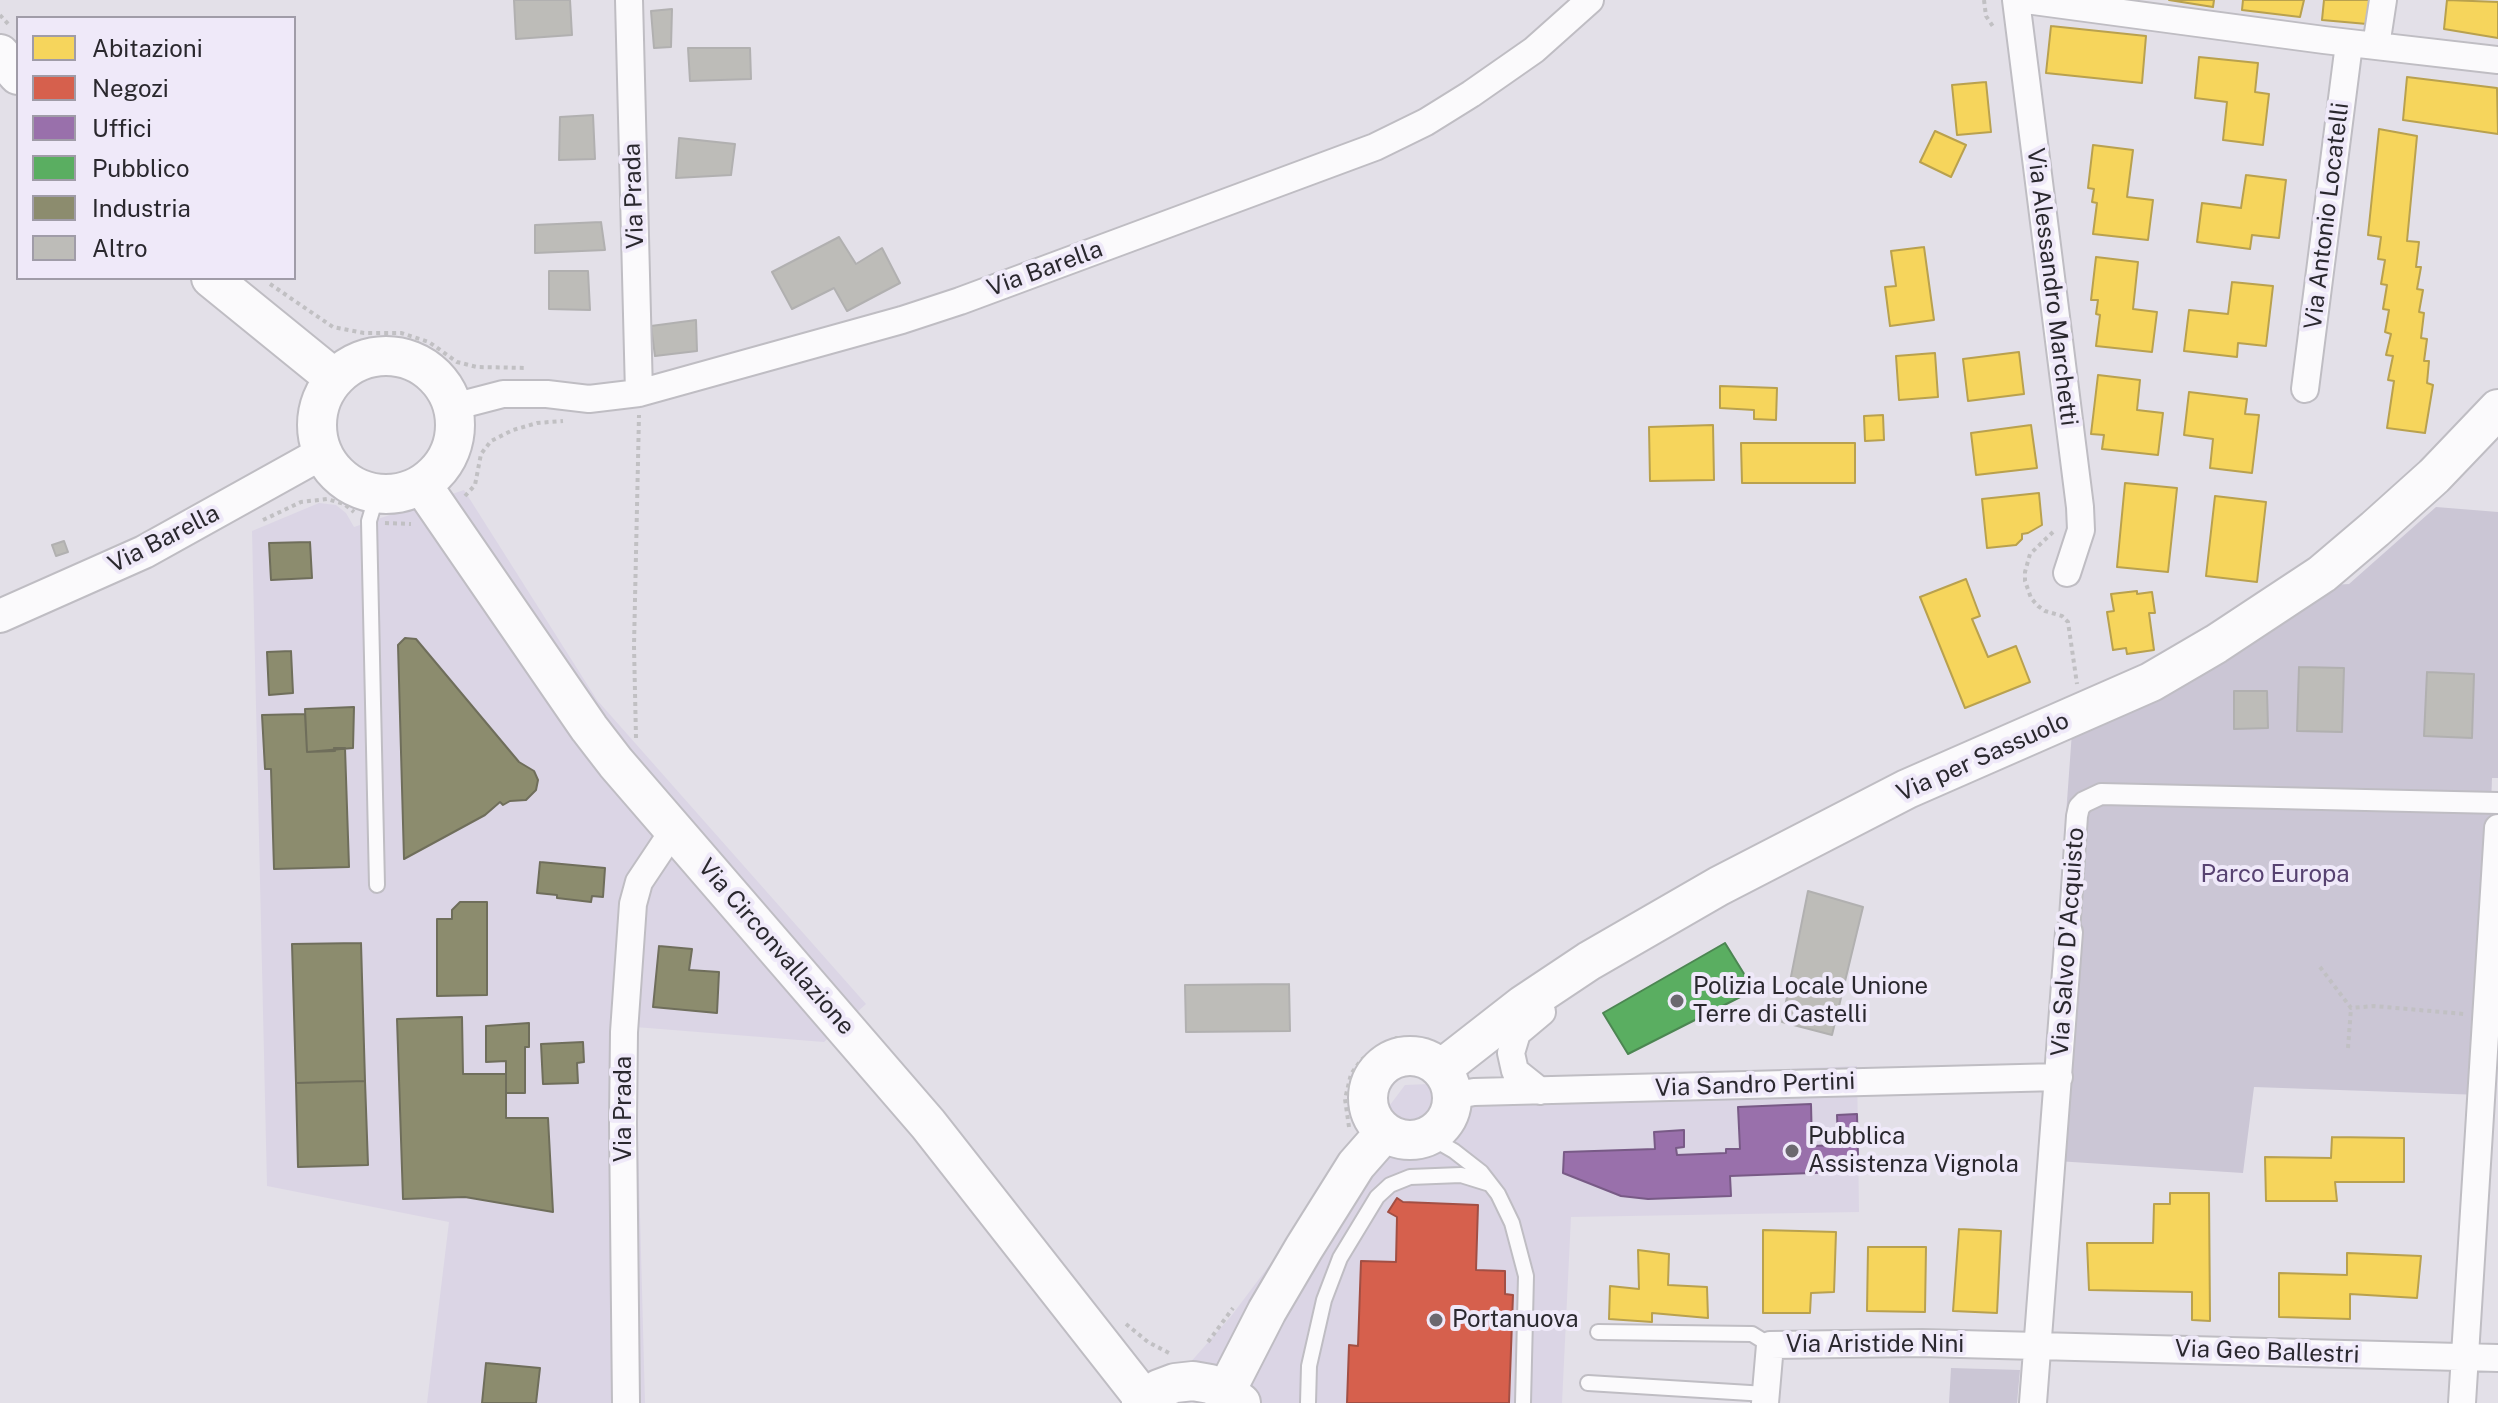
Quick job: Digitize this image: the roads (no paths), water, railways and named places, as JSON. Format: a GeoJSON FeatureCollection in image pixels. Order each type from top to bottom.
{"type":"FeatureCollection","features":[{"type":"Feature","properties":{"kind":"main road"},"geometry":{"type":"LineString","coordinates":[[0,54],[16,73]]}},
{"type":"Feature","properties":{"kind":"main road"},"geometry":{"type":"LineString","coordinates":[[213,280],[334,378]]}},
{"type":"Feature","properties":{"kind":"main road"},"geometry":{"type":"LineString","coordinates":[[391,356],[412,361],[430,372],[445,388],[453,407],[456,425],[446,459],[436,474],[422,485],[400,493],[377,494],[360,490],[344,481],[322,453],[318,438],[318,414],[325,391],[334,378],[351,365],[370,357],[391,356]]}},
{"type":"Feature","properties":{"kind":"main road","name":"Via per Sassuolo"},"geometry":{"type":"LineString","coordinates":[[1444,1068],[1523,1005],[1589,961],[1719,886],[1859,812],[1983,754],[2119,697],[2216,644],[2322,574],[2434,476],[2498,409]]}},
{"type":"Feature","properties":{"kind":"main road","name":"Via Circonvallazione"},"geometry":{"type":"LineString","coordinates":[[422,485],[589,728],[928,1124],[1143,1401]]}},
{"type":"Feature","properties":{"kind":"main road"},"geometry":{"type":"LineString","coordinates":[[1143,1401],[1159,1389],[1175,1383],[1193,1381],[1236,1385],[1273,1300],[1356,1165],[1367,1131],[1377,1124],[1368,1102],[1368,1091],[1378,1069],[1398,1057],[1410,1055],[1444,1068],[1446,1120],[1428,1136],[1406,1140],[1367,1131]]}},
{"type":"Feature","properties":{"kind":"street","name":"Via Prada"},"geometry":{"type":"LineString","coordinates":[[629,0],[639,393]]}},
{"type":"Feature","properties":{"kind":"street","name":"Via Barella"},"geometry":{"type":"LineString","coordinates":[[453,407],[503,394],[547,394],[589,399],[639,393],[902,320],[1375,147],[1426,122],[1471,94],[1534,50],[1590,0]]}},
{"type":"Feature","properties":{"kind":"street","name":"Via Alessandro Marchetti"},"geometry":{"type":"LineString","coordinates":[[2016,0],[2080,507],[2081,530],[2067,573]]}},
{"type":"Feature","properties":{"kind":"street"},"geometry":{"type":"LineString","coordinates":[[2026,0],[2349,44],[2498,60]]}},
{"type":"Feature","properties":{"kind":"street"},"geometry":{"type":"LineString","coordinates":[[2376,46],[2383,0]]}},
{"type":"Feature","properties":{"kind":"street","name":"Via Antonio Locatelli"},"geometry":{"type":"LineString","coordinates":[[2305,389],[2349,44]]}},
{"type":"Feature","properties":{"kind":"street","name":"Via Barella"},"geometry":{"type":"LineString","coordinates":[[0,616],[144,552],[322,453]]}},
{"type":"Feature","properties":{"kind":"street","name":"Via Salvo D'Acquisto"},"geometry":{"type":"LineString","coordinates":[[2033,1403],[2079,807],[2101,794],[2498,803]]}},
{"type":"Feature","properties":{"kind":"street","name":"Via Prada"},"geometry":{"type":"LineString","coordinates":[[626,1403],[624,1032],[633,904],[639,882],[675,828]]}},
{"type":"Feature","properties":{"kind":"street"},"geometry":{"type":"LineString","coordinates":[[2462,1403],[2498,828]]}},
{"type":"Feature","properties":{"kind":"street"},"geometry":{"type":"LineString","coordinates":[[1540,1091],[1515,1071],[1513,1043],[1517,1033],[1529,1020],[1577,989],[1589,961]]}},
{"type":"Feature","properties":{"kind":"street","name":"Via Sandro Pertini"},"geometry":{"type":"LineString","coordinates":[[1444,1068],[1474,1092],[2059,1077]]}},
{"type":"Feature","properties":{"kind":"street","name":"Via Aristide Nini"},"geometry":{"type":"LineString","coordinates":[[1765,1399],[1770,1345],[1922,1343],[2037,1346]]}},
{"type":"Feature","properties":{"kind":"street","name":"Via Geo Ballestri"},"geometry":{"type":"LineString","coordinates":[[2037,1346],[2498,1358]]}},
{"type":"Feature","properties":{"kind":"lane"},"geometry":{"type":"LineString","coordinates":[[377,494],[369,521],[377,885]]}},
{"type":"Feature","properties":{"kind":"lane"},"geometry":{"type":"LineString","coordinates":[[1428,1136],[1481,1172],[1512,1223],[1526,1276],[1523,1403]]}},
{"type":"Feature","properties":{"kind":"lane"},"geometry":{"type":"LineString","coordinates":[[1308,1403],[1309,1366],[1324,1300],[1340,1258],[1377,1197],[1399,1180],[1461,1175],[1490,1184]]}},
{"type":"Feature","properties":{"kind":"lane"},"geometry":{"type":"LineString","coordinates":[[1334,1198],[1340,1258]]}},
{"type":"Feature","properties":{"kind":"lane"},"geometry":{"type":"LineString","coordinates":[[1598,1332],[1752,1334],[1770,1345]]}},
{"type":"Feature","properties":{"kind":"lane"},"geometry":{"type":"LineString","coordinates":[[1588,1383],[1765,1399]]}},
{"type":"Feature","properties":{"kind":"place","name":"Polizia Locale Unione Terre di Castelli"},"geometry":{"type":"Point","coordinates":[1677,1001]}},
{"type":"Feature","properties":{"kind":"place","name":"Pubblica Assistenza Vignola"},"geometry":{"type":"Point","coordinates":[1792,1151]}},
{"type":"Feature","properties":{"kind":"place","name":"Portanuova"},"geometry":{"type":"Point","coordinates":[1436,1320]}},
{"type":"Feature","properties":{"kind":"park label","name":"Parco Europa"},"geometry":{"type":"Point","coordinates":[2275,875]}}]}
